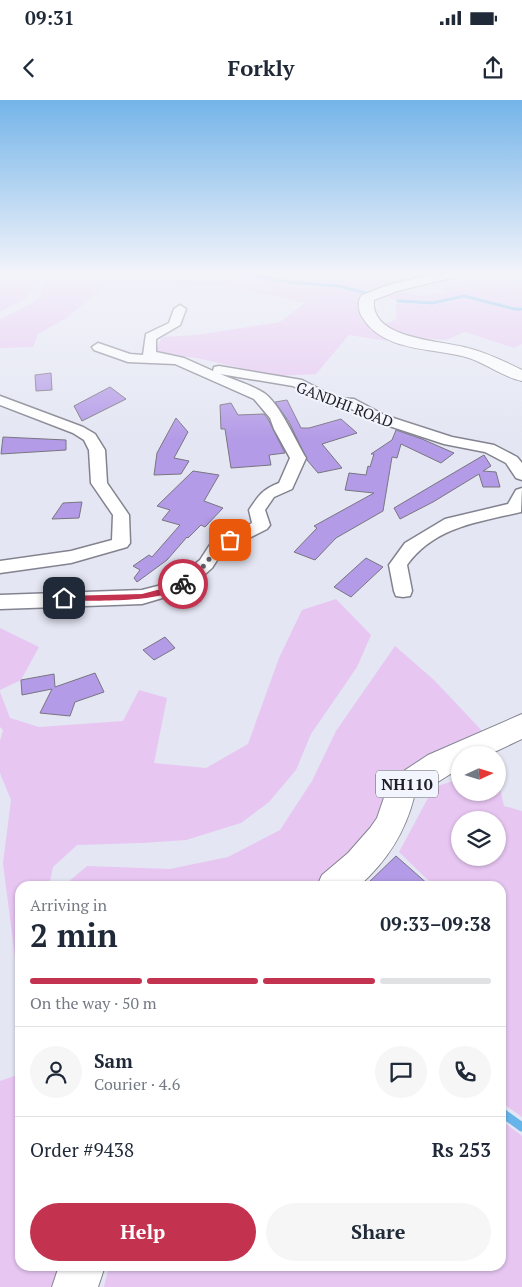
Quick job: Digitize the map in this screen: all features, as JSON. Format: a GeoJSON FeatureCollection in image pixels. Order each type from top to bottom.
{"type":"FeatureCollection","features":[{"type":"Feature","properties":{"kind":"highway"},"geometry":{"type":"LineString","coordinates":[[378,328],[399,339],[446,346],[474,354],[522,376]]}},
{"type":"Feature","properties":{"kind":"highway","name":"NH110"},"geometry":{"type":"LineString","coordinates":[[340,881],[373,850],[392,820],[401,789],[439,764],[522,726]]}},
{"type":"Feature","properties":{"kind":"highway"},"geometry":{"type":"LineString","coordinates":[[75,1287],[80,1271]]}},
{"type":"Feature","properties":{"kind":"street"},"geometry":{"type":"LineString","coordinates":[[0,602],[142,597],[179,587],[206,564],[217,547],[261,525],[257,510],[268,494],[286,486],[298,458],[281,429],[277,417],[259,396],[179,361],[149,355],[150,337],[166,328]]}},
{"type":"Feature","properties":{"kind":"street","name":"GANDHI ROAD"},"geometry":{"type":"LineString","coordinates":[[98,347],[128,358],[179,361],[231,373],[297,383],[335,402],[348,402],[379,418],[449,441],[489,448],[512,460],[522,475]]}},
{"type":"Feature","properties":{"kind":"street"},"geometry":{"type":"LineString","coordinates":[[0,400],[78,430],[90,437],[97,450],[99,483],[121,515],[121,543],[71,558],[0,567]]}},
{"type":"Feature","properties":{"kind":"street"},"geometry":{"type":"LineString","coordinates":[[335,402],[357,420]]}},
{"type":"Feature","properties":{"kind":"street"},"geometry":{"type":"LineString","coordinates":[[403,591],[398,565],[411,547],[451,522],[515,508],[522,493]]}},
{"type":"Feature","properties":{"kind":"shaded area"},"geometry":{"type":"Polygon","coordinates":[[[0,328],[48,328],[38,334],[33,347],[0,348],[0,328]]]}},
{"type":"Feature","properties":{"kind":"shaded area"},"geometry":{"type":"Polygon","coordinates":[[[239,328],[372,328],[384,336],[406,344],[349,335],[316,374],[277,376],[197,358],[154,353],[162,337],[196,335],[239,328]]]}},
{"type":"Feature","properties":{"kind":"shaded area"},"geometry":{"type":"Polygon","coordinates":[[[390,328],[522,328],[522,344],[514,348],[465,332],[446,340],[411,337],[390,328]]]}},
{"type":"Feature","properties":{"kind":"shaded area"},"geometry":{"type":"Polygon","coordinates":[[[336,599],[371,635],[357,667],[311,734],[296,770],[269,802],[241,823],[186,840],[77,845],[53,867],[50,881],[15,881],[15,958],[3,863],[11,800],[0,773],[0,741],[3,730],[0,727],[0,692],[10,718],[39,727],[123,721],[139,690],[167,698],[154,763],[206,768],[248,744],[279,658],[302,610],[336,599]]]}},
{"type":"Feature","properties":{"kind":"shaded area"},"geometry":{"type":"Polygon","coordinates":[[[0,628],[39,647],[21,680],[0,690],[0,628]]]}},
{"type":"Feature","properties":{"kind":"shaded area"},"geometry":{"type":"Polygon","coordinates":[[[395,646],[434,680],[486,735],[466,746],[451,746],[451,755],[395,786],[366,850],[332,881],[69,881],[87,866],[170,869],[228,857],[280,830],[312,781],[336,731],[395,646]]]}},
{"type":"Feature","properties":{"kind":"shaded area"},"geometry":{"type":"Polygon","coordinates":[[[451,782],[451,801],[503,801],[504,806],[522,811],[522,1117],[506,1106],[506,881],[429,881],[399,852],[434,787],[451,782]]]}},
{"type":"Feature","properties":{"kind":"shaded area"},"geometry":{"type":"Polygon","coordinates":[[[15,1076],[15,1271],[68,1271],[63,1287],[0,1287],[0,1081],[15,1076]]]}},
{"type":"Feature","properties":{"kind":"shaded area"},"geometry":{"type":"Polygon","coordinates":[[[506,1124],[522,1136],[522,1287],[104,1287],[108,1271],[506,1271],[506,1124]]]}},
{"type":"Feature","properties":{"kind":"building"},"geometry":{"type":"Polygon","coordinates":[[[51,373],[52,390],[36,391],[35,375],[51,373]]]}},
{"type":"Feature","properties":{"kind":"building"},"geometry":{"type":"Polygon","coordinates":[[[110,387],[126,399],[82,421],[74,406],[110,387]]]}},
{"type":"Feature","properties":{"kind":"building"},"geometry":{"type":"Polygon","coordinates":[[[287,400],[301,428],[309,428],[341,419],[357,433],[322,444],[342,468],[318,473],[307,460],[289,422],[275,402],[287,400]]]}},
{"type":"Feature","properties":{"kind":"building"},"geometry":{"type":"Polygon","coordinates":[[[231,403],[238,415],[264,414],[268,419],[285,453],[269,455],[271,465],[231,468],[225,429],[221,429],[220,405],[231,403]]]}},
{"type":"Feature","properties":{"kind":"building"},"geometry":{"type":"Polygon","coordinates":[[[176,418],[188,432],[174,458],[189,461],[181,474],[154,475],[157,453],[176,418]]]}},
{"type":"Feature","properties":{"kind":"building"},"geometry":{"type":"Polygon","coordinates":[[[396,430],[454,453],[441,463],[401,444],[397,458],[392,457],[383,511],[336,538],[315,560],[294,552],[317,528],[314,526],[374,493],[345,490],[349,473],[366,475],[374,454],[371,454],[392,440],[396,430]]]}},
{"type":"Feature","properties":{"kind":"building"},"geometry":{"type":"Polygon","coordinates":[[[3,437],[66,440],[66,450],[1,454],[3,437]]]}},
{"type":"Feature","properties":{"kind":"building"},"geometry":{"type":"Polygon","coordinates":[[[484,455],[491,466],[483,471],[496,472],[500,487],[483,487],[479,474],[433,502],[400,519],[394,508],[484,455]]]}},
{"type":"Feature","properties":{"kind":"building"},"geometry":{"type":"Polygon","coordinates":[[[193,471],[219,475],[204,501],[223,508],[205,527],[201,525],[187,537],[167,560],[137,582],[134,578],[140,570],[133,566],[149,555],[152,557],[180,525],[162,520],[170,510],[157,506],[193,471]]]}},
{"type":"Feature","properties":{"kind":"building"},"geometry":{"type":"Polygon","coordinates":[[[82,502],[79,518],[52,519],[63,503],[82,502]]]}},
{"type":"Feature","properties":{"kind":"building"},"geometry":{"type":"Polygon","coordinates":[[[366,558],[383,567],[351,597],[334,587],[366,558]]]}},
{"type":"Feature","properties":{"kind":"building"},"geometry":{"type":"Polygon","coordinates":[[[165,637],[175,648],[154,660],[143,650],[165,637]]]}},
{"type":"Feature","properties":{"kind":"building"},"geometry":{"type":"Polygon","coordinates":[[[95,673],[104,692],[75,702],[70,716],[40,713],[52,689],[22,695],[21,680],[54,674],[55,687],[95,673]]]}},
{"type":"Feature","properties":{"kind":"building"},"geometry":{"type":"Polygon","coordinates":[[[396,856],[424,881],[370,881],[396,856]]]}},
{"type":"Feature","properties":{"kind":"waterway"},"geometry":{"type":"LineString","coordinates":[[506,1116],[522,1127]]}},
{"type":"Feature","properties":{"kind":"way so far"},"geometry":{"type":"LineString","coordinates":[[183,584],[206,564],[217,547],[230,540]]}},
{"type":"Feature","properties":{"kind":"route"},"geometry":{"type":"LineString","coordinates":[[64,598],[142,597],[179,587],[183,584]]}}]}
